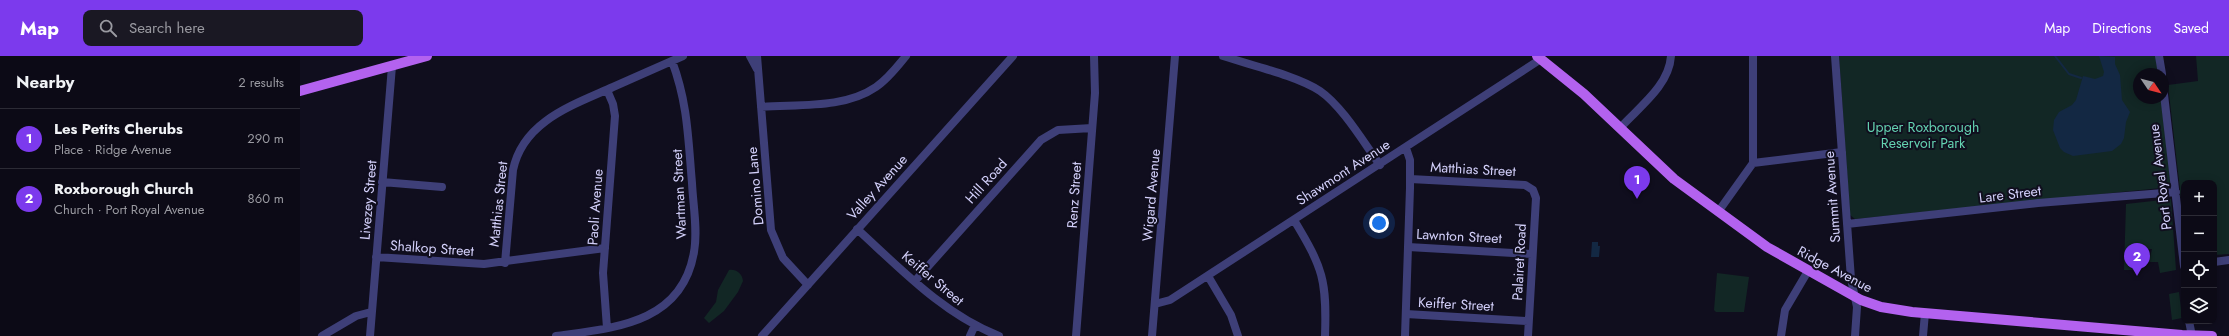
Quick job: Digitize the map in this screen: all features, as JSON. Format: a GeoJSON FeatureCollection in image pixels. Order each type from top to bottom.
{"type":"FeatureCollection","features":[{"type":"Feature","properties":{"kind":"main road"},"geometry":{"type":"LineString","coordinates":[[300,90],[427,56]]}},
{"type":"Feature","properties":{"kind":"main road","name":"Ridge Avenue"},"geometry":{"type":"LineString","coordinates":[[1540,57],[1577,88],[1674,179],[1776,253],[1854,297],[1880,307],[1925,313],[2192,336],[2212,336]]}},
{"type":"Feature","properties":{"kind":"street","name":"Matthias Street"},"geometry":{"type":"LineString","coordinates":[[505,263],[513,170],[521,147],[530,135],[560,111],[683,56]]}},
{"type":"Feature","properties":{"kind":"street","name":"Domino Lane"},"geometry":{"type":"LineString","coordinates":[[750,56],[759,73]]}},
{"type":"Feature","properties":{"kind":"street","name":"Domino Lane"},"geometry":{"type":"LineString","coordinates":[[758,56],[772,233],[777,247],[786,262],[808,285]]}},
{"type":"Feature","properties":{"kind":"street"},"geometry":{"type":"LineString","coordinates":[[761,107],[851,99],[878,85],[906,56]]}},
{"type":"Feature","properties":{"kind":"street","name":"Valley Avenue"},"geometry":{"type":"LineString","coordinates":[[762,336],[1013,56]]}},
{"type":"Feature","properties":{"kind":"street","name":"Renz Street"},"geometry":{"type":"LineString","coordinates":[[1076,336],[1096,82],[1094,56]]}},
{"type":"Feature","properties":{"kind":"street","name":"Wigard Avenue"},"geometry":{"type":"LineString","coordinates":[[1152,336],[1175,56]]}},
{"type":"Feature","properties":{"kind":"street"},"geometry":{"type":"LineString","coordinates":[[1223,56],[1303,82],[1320,91],[1334,104],[1380,165]]}},
{"type":"Feature","properties":{"kind":"street"},"geometry":{"type":"LineString","coordinates":[[1620,128],[1664,80],[1669,69],[1671,56]]}},
{"type":"Feature","properties":{"kind":"street"},"geometry":{"type":"LineString","coordinates":[[1718,212],[1753,163],[1753,56]]}},
{"type":"Feature","properties":{"kind":"street","name":"Summit Avenue"},"geometry":{"type":"LineString","coordinates":[[1836,56],[1851,279],[1857,309],[1855,336]]}},
{"type":"Feature","properties":{"kind":"street"},"geometry":{"type":"LineString","coordinates":[[2159,56],[2161,68]]}},
{"type":"Feature","properties":{"kind":"street","name":"Shawmont Avenue"},"geometry":{"type":"LineString","coordinates":[[1155,304],[1170,300],[1208,276],[1406,148],[1540,57]]}},
{"type":"Feature","properties":{"kind":"street","name":"Wartman Street"},"geometry":{"type":"LineString","coordinates":[[607,328],[638,321],[662,307],[681,286],[694,253],[695,231],[686,112],[683,92],[672,61]]}},
{"type":"Feature","properties":{"kind":"street","name":"Livezey Street"},"geometry":{"type":"LineString","coordinates":[[370,336],[392,66]]}},
{"type":"Feature","properties":{"kind":"street","name":"Paoli Avenue"},"geometry":{"type":"LineString","coordinates":[[607,90],[613,104],[615,116],[603,285],[607,328]]}},
{"type":"Feature","properties":{"kind":"street","name":"Port Royal Avenue"},"geometry":{"type":"LineString","coordinates":[[2165,104],[2183,252]]}},
{"type":"Feature","properties":{"kind":"street","name":"Hill Road"},"geometry":{"type":"LineString","coordinates":[[915,281],[1041,140],[1052,133],[1064,129],[1092,128]]}},
{"type":"Feature","properties":{"kind":"street"},"geometry":{"type":"LineString","coordinates":[[1405,336],[1410,179],[1410,160],[1406,148]]}},
{"type":"Feature","properties":{"kind":"street"},"geometry":{"type":"LineString","coordinates":[[1753,163],[1842,152]]}},
{"type":"Feature","properties":{"kind":"street","name":"Matthias Street"},"geometry":{"type":"LineString","coordinates":[[1410,179],[1525,185],[1533,190]]}},
{"type":"Feature","properties":{"kind":"street"},"geometry":{"type":"LineString","coordinates":[[382,182],[442,187]]}},
{"type":"Feature","properties":{"kind":"street","name":"Palairet Road"},"geometry":{"type":"LineString","coordinates":[[1528,336],[1536,198],[1533,190]]}},
{"type":"Feature","properties":{"kind":"street","name":"Lare Street"},"geometry":{"type":"LineString","coordinates":[[1847,224],[2038,203],[2176,192]]}},
{"type":"Feature","properties":{"kind":"street"},"geometry":{"type":"LineString","coordinates":[[1294,220],[1314,254],[1323,278],[1326,302],[1325,336]]}},
{"type":"Feature","properties":{"kind":"street","name":"Keiffer Street"},"geometry":{"type":"LineString","coordinates":[[857,229],[946,308],[975,326],[999,336]]}},
{"type":"Feature","properties":{"kind":"street","name":"Lawnton Street"},"geometry":{"type":"LineString","coordinates":[[1408,247],[1532,254]]}},
{"type":"Feature","properties":{"kind":"street","name":"Shalkop Street"},"geometry":{"type":"LineString","coordinates":[[376,257],[475,264],[505,263],[605,248]]}},
{"type":"Feature","properties":{"kind":"street"},"geometry":{"type":"LineString","coordinates":[[2217,262],[2229,260]]}},
{"type":"Feature","properties":{"kind":"street"},"geometry":{"type":"LineString","coordinates":[[1781,336],[1785,310],[1808,271]]}},
{"type":"Feature","properties":{"kind":"street"},"geometry":{"type":"LineString","coordinates":[[1208,276],[1228,308],[1238,336]]}},
{"type":"Feature","properties":{"kind":"street"},"geometry":{"type":"LineString","coordinates":[[322,336],[356,316],[371,312]]}},
{"type":"Feature","properties":{"kind":"street"},"geometry":{"type":"LineString","coordinates":[[1923,336],[1925,313]]}},
{"type":"Feature","properties":{"kind":"street","name":"Keiffer Street"},"geometry":{"type":"LineString","coordinates":[[1406,314],[1528,322]]}},
{"type":"Feature","properties":{"kind":"street"},"geometry":{"type":"LineString","coordinates":[[2190,324],[2192,336]]}},
{"type":"Feature","properties":{"kind":"street"},"geometry":{"type":"LineString","coordinates":[[970,336],[975,326]]}},
{"type":"Feature","properties":{"kind":"street"},"geometry":{"type":"LineString","coordinates":[[556,336],[607,328]]}},
{"type":"Feature","properties":{"kind":"green space","name":"Upper Roxborough Reservoir Park"},"geometry":{"type":"Polygon","coordinates":[[[1839,56],[2156,56],[2157,68],[2133,68],[2133,104],[2162,104],[2171,187],[1855,219],[1850,215],[1839,56]]]}},
{"type":"Feature","properties":{"kind":"green space"},"geometry":{"type":"Polygon","coordinates":[[[2196,56],[2229,56],[2229,254],[2217,255],[2217,180],[2181,180],[2181,198],[2169,85],[2198,81],[2196,56]]]}},
{"type":"Feature","properties":{"kind":"green space"},"geometry":{"type":"Polygon","coordinates":[[[2171,199],[2176,270],[2160,273],[2158,262],[2149,262],[2152,249],[2136,249],[2136,266],[2133,270],[2124,270],[2126,204],[2171,199]]]}},
{"type":"Feature","properties":{"kind":"green space"},"geometry":{"type":"Polygon","coordinates":[[[729,270],[738,272],[743,281],[738,292],[724,311],[709,323],[704,318],[716,302],[718,290],[729,270]]]}},
{"type":"Feature","properties":{"kind":"green space"},"geometry":{"type":"Polygon","coordinates":[[[1717,273],[1749,277],[1744,312],[1716,312],[1714,310],[1717,273]]]}},
{"type":"Feature","properties":{"kind":"green space"},"geometry":{"type":"Polygon","coordinates":[[[2179,292],[2181,318],[2172,320],[2169,294],[2179,292]]]}},
{"type":"Feature","properties":{"kind":"water"},"geometry":{"type":"Polygon","coordinates":[[[2099,56],[2115,57],[2115,64],[2120,75],[2122,100],[2130,112],[2126,122],[2124,138],[2121,144],[2112,151],[2073,156],[2064,152],[2060,148],[2053,130],[2054,120],[2059,112],[2072,105],[2076,100],[2083,76],[2095,79],[2103,76],[2104,72],[2099,56]]]}},
{"type":"Feature","properties":{"kind":"water"},"geometry":{"type":"Polygon","coordinates":[[[1592,242],[1598,242],[1598,246],[1600,246],[1599,257],[1591,257],[1592,242]]]}},
{"type":"Feature","properties":{"kind":"waterway"},"geometry":{"type":"LineString","coordinates":[[2055,56],[2069,74],[2081,78]]}},
{"type":"Feature","properties":{"kind":"place","name":"Les Petits Cherubs"},"geometry":{"type":"Point","coordinates":[1637,199]}},
{"type":"Feature","properties":{"kind":"place","name":"Roxborough Church"},"geometry":{"type":"Point","coordinates":[2137,276]}}]}
